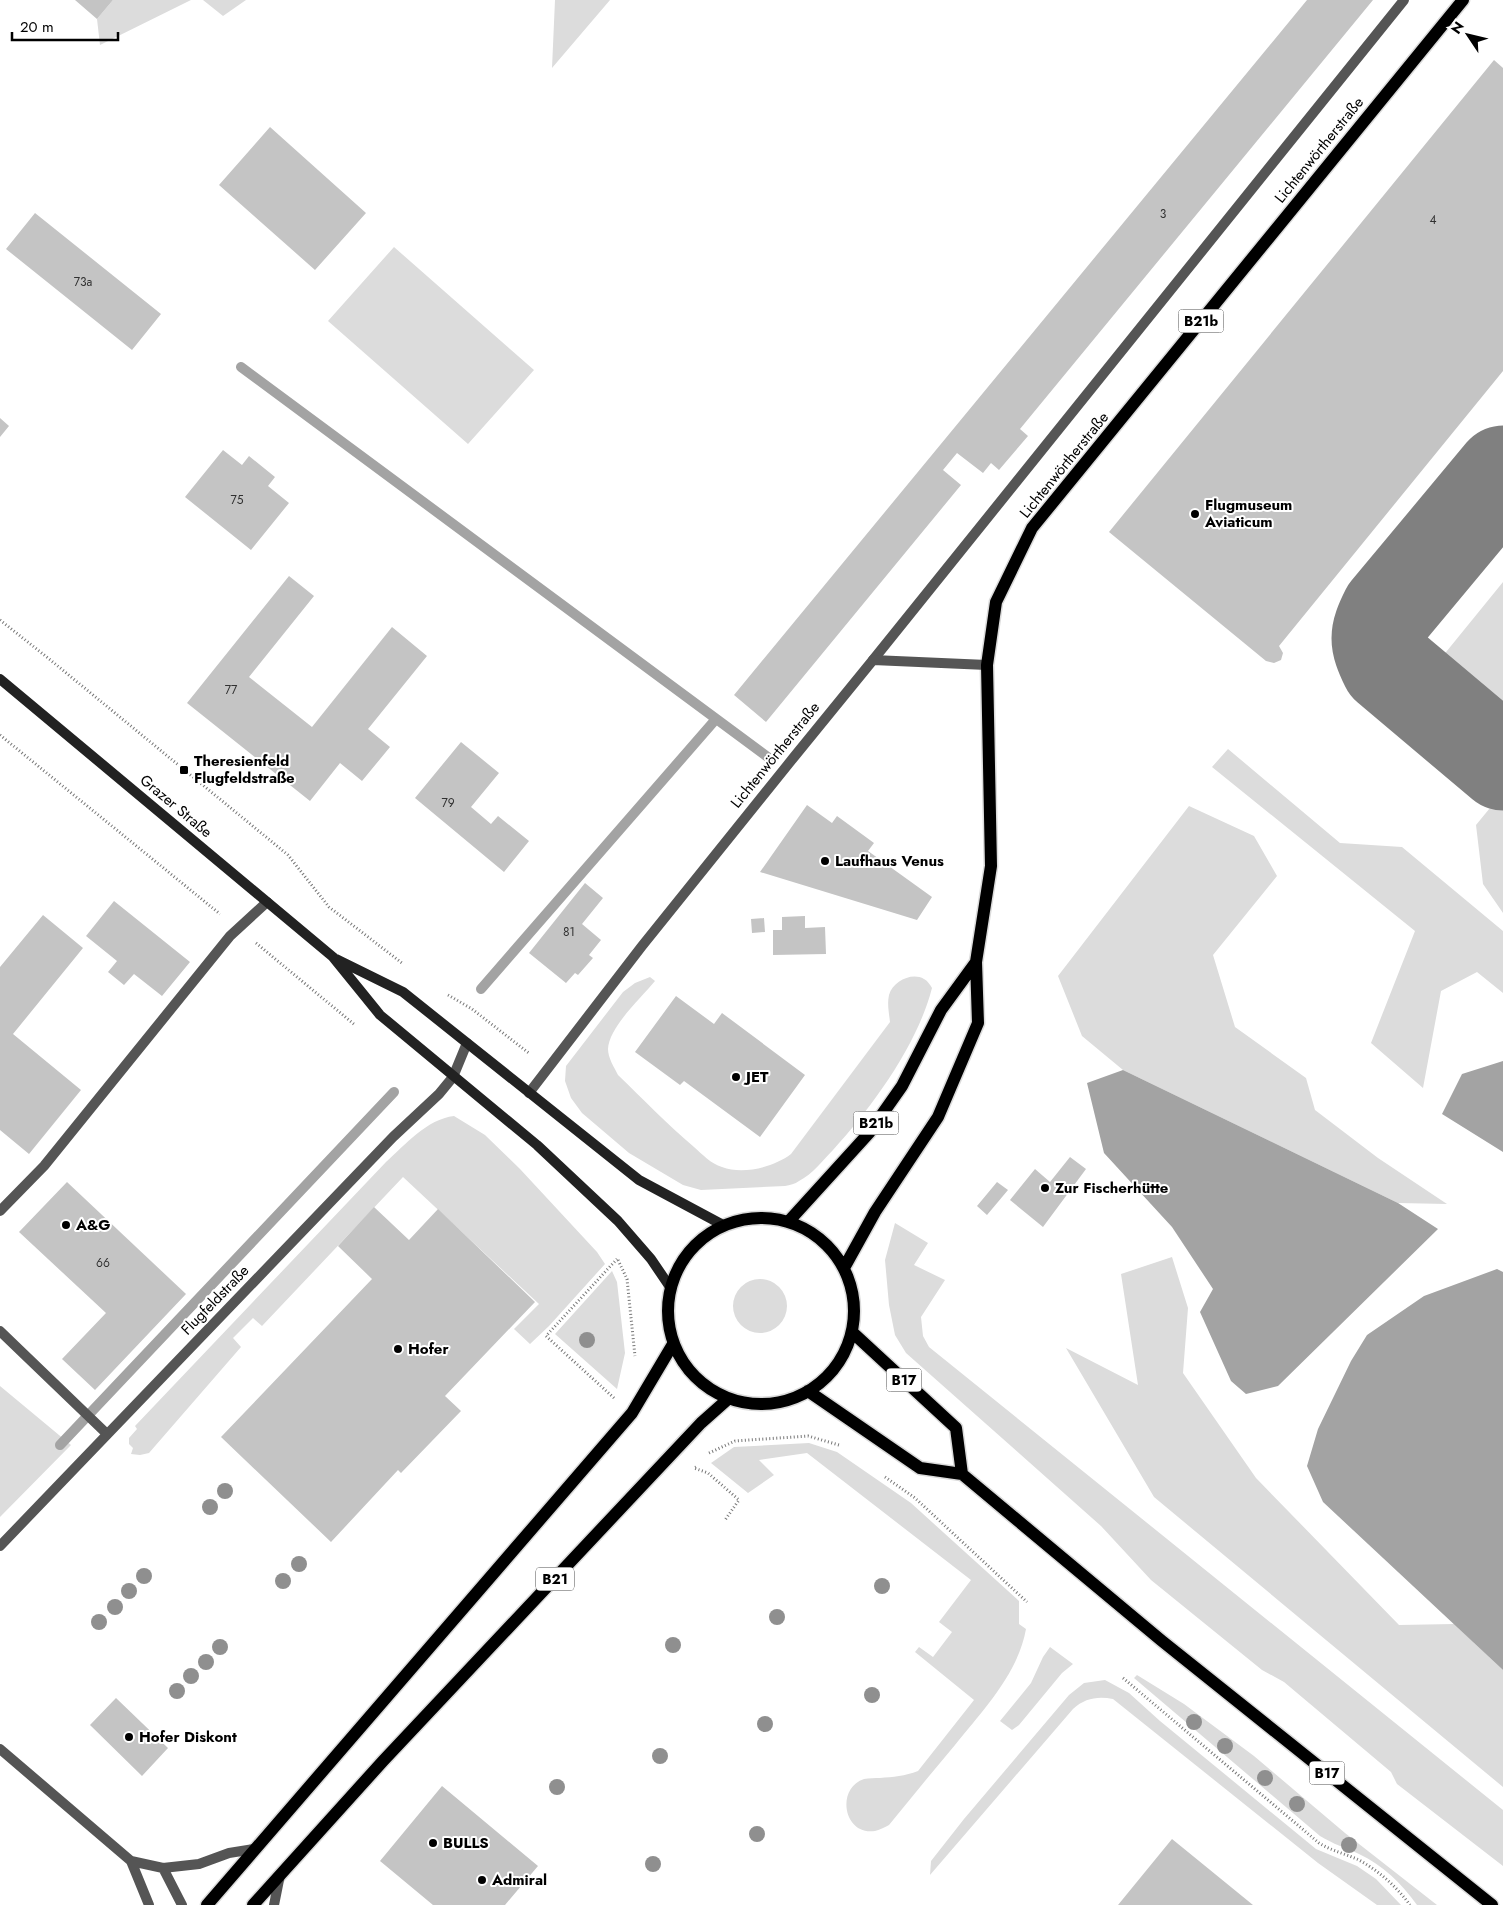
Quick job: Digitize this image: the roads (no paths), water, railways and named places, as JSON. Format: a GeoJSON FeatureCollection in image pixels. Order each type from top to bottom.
{"type":"FeatureCollection","features":[{"type":"Feature","properties":{"kind":"main road","name":"Lichtenwörtherstraße"},"geometry":{"type":"LineString","coordinates":[[987,665],[996,602],[1032,528],[1463,0]]}},
{"type":"Feature","properties":{"kind":"main road","name":"B21b"},"geometry":{"type":"LineString","coordinates":[[844,1268],[874,1212],[938,1117],[978,1023],[976,962],[991,866],[987,665]]}},
{"type":"Feature","properties":{"kind":"main road","name":"B21b"},"geometry":{"type":"LineString","coordinates":[[789,1221],[869,1133],[902,1086],[941,1010],[976,962]]}},
{"type":"Feature","properties":{"kind":"main road"},"geometry":{"type":"LineString","coordinates":[[754,1217],[789,1221],[811,1232],[829,1247],[844,1268],[854,1300],[852,1332],[843,1356],[829,1374],[808,1391],[782,1402],[750,1404],[728,1399],[704,1385],[685,1366],[673,1344],[667,1319],[670,1286],[682,1261],[700,1240],[723,1225],[754,1217]]}},
{"type":"Feature","properties":{"kind":"main road","name":"B17"},"geometry":{"type":"LineString","coordinates":[[852,1332],[956,1428],[962,1474],[1162,1641],[1492,1905]]}},
{"type":"Feature","properties":{"kind":"main road"},"geometry":{"type":"LineString","coordinates":[[207,1905],[632,1413],[673,1344]]}},
{"type":"Feature","properties":{"kind":"main road"},"geometry":{"type":"LineString","coordinates":[[808,1391],[920,1468],[962,1474]]}},
{"type":"Feature","properties":{"kind":"main road","name":"B21"},"geometry":{"type":"LineString","coordinates":[[253,1905],[390,1754],[701,1423],[728,1399]]}},
{"type":"Feature","properties":{"kind":"street","name":"Lichtenwörtherstraße"},"geometry":{"type":"LineString","coordinates":[[529,1093],[642,946],[1404,0]]}},
{"type":"Feature","properties":{"kind":"street"},"geometry":{"type":"LineString","coordinates":[[873,660],[987,665]]}},
{"type":"Feature","properties":{"kind":"street","name":"Grazer Straße"},"geometry":{"type":"LineString","coordinates":[[0,679],[333,957]]}},
{"type":"Feature","properties":{"kind":"street"},"geometry":{"type":"LineString","coordinates":[[0,1211],[44,1166],[230,936],[267,902]]}},
{"type":"Feature","properties":{"kind":"street"},"geometry":{"type":"LineString","coordinates":[[333,957],[403,992],[639,1180],[723,1225]]}},
{"type":"Feature","properties":{"kind":"street"},"geometry":{"type":"LineString","coordinates":[[333,957],[380,1015],[537,1145],[618,1221],[651,1259],[670,1286]]}},
{"type":"Feature","properties":{"kind":"street","name":"Flugfeldstraße"},"geometry":{"type":"LineString","coordinates":[[0,1546],[393,1137],[439,1094],[453,1077],[467,1043]]}},
{"type":"Feature","properties":{"kind":"street"},"geometry":{"type":"LineString","coordinates":[[0,1331],[107,1434]]}},
{"type":"Feature","properties":{"kind":"street"},"geometry":{"type":"LineString","coordinates":[[0,1749],[131,1861],[149,1905]]}},
{"type":"Feature","properties":{"kind":"street"},"geometry":{"type":"LineString","coordinates":[[131,1861],[163,1868],[199,1864],[229,1853],[254,1849]]}},
{"type":"Feature","properties":{"kind":"street"},"geometry":{"type":"LineString","coordinates":[[163,1868],[182,1905]]}},
{"type":"Feature","properties":{"kind":"street"},"geometry":{"type":"LineString","coordinates":[[274,1905],[280,1875]]}},
{"type":"Feature","properties":{"kind":"waterway"},"geometry":{"type":"LineString","coordinates":[[241,367],[769,758]]}},
{"type":"Feature","properties":{"kind":"waterway"},"geometry":{"type":"LineString","coordinates":[[481,989],[716,719]]}},
{"type":"Feature","properties":{"kind":"waterway"},"geometry":{"type":"LineString","coordinates":[[60,1445],[394,1092]]}},
{"type":"Feature","properties":{"kind":"place","name":"Flugmuseum Aviaticum"},"geometry":{"type":"Point","coordinates":[1195,514]}},
{"type":"Feature","properties":{"kind":"place","name":"Theresienfeld Flugfeldstraße"},"geometry":{"type":"Point","coordinates":[184,770]}},
{"type":"Feature","properties":{"kind":"place","name":"Laufhaus Venus"},"geometry":{"type":"Point","coordinates":[825,861]}},
{"type":"Feature","properties":{"kind":"place","name":"JET"},"geometry":{"type":"Point","coordinates":[736,1077]}},
{"type":"Feature","properties":{"kind":"place","name":"Zur Fischerhütte"},"geometry":{"type":"Point","coordinates":[1045,1188]}},
{"type":"Feature","properties":{"kind":"place","name":"A&G"},"geometry":{"type":"Point","coordinates":[66,1225]}},
{"type":"Feature","properties":{"kind":"place","name":"Hofer"},"geometry":{"type":"Point","coordinates":[398,1349]}},
{"type":"Feature","properties":{"kind":"place","name":"Hofer Diskont"},"geometry":{"type":"Point","coordinates":[129,1737]}},
{"type":"Feature","properties":{"kind":"place","name":"BULLS"},"geometry":{"type":"Point","coordinates":[433,1843]}},
{"type":"Feature","properties":{"kind":"place","name":"Admiral"},"geometry":{"type":"Point","coordinates":[482,1880]}}]}
